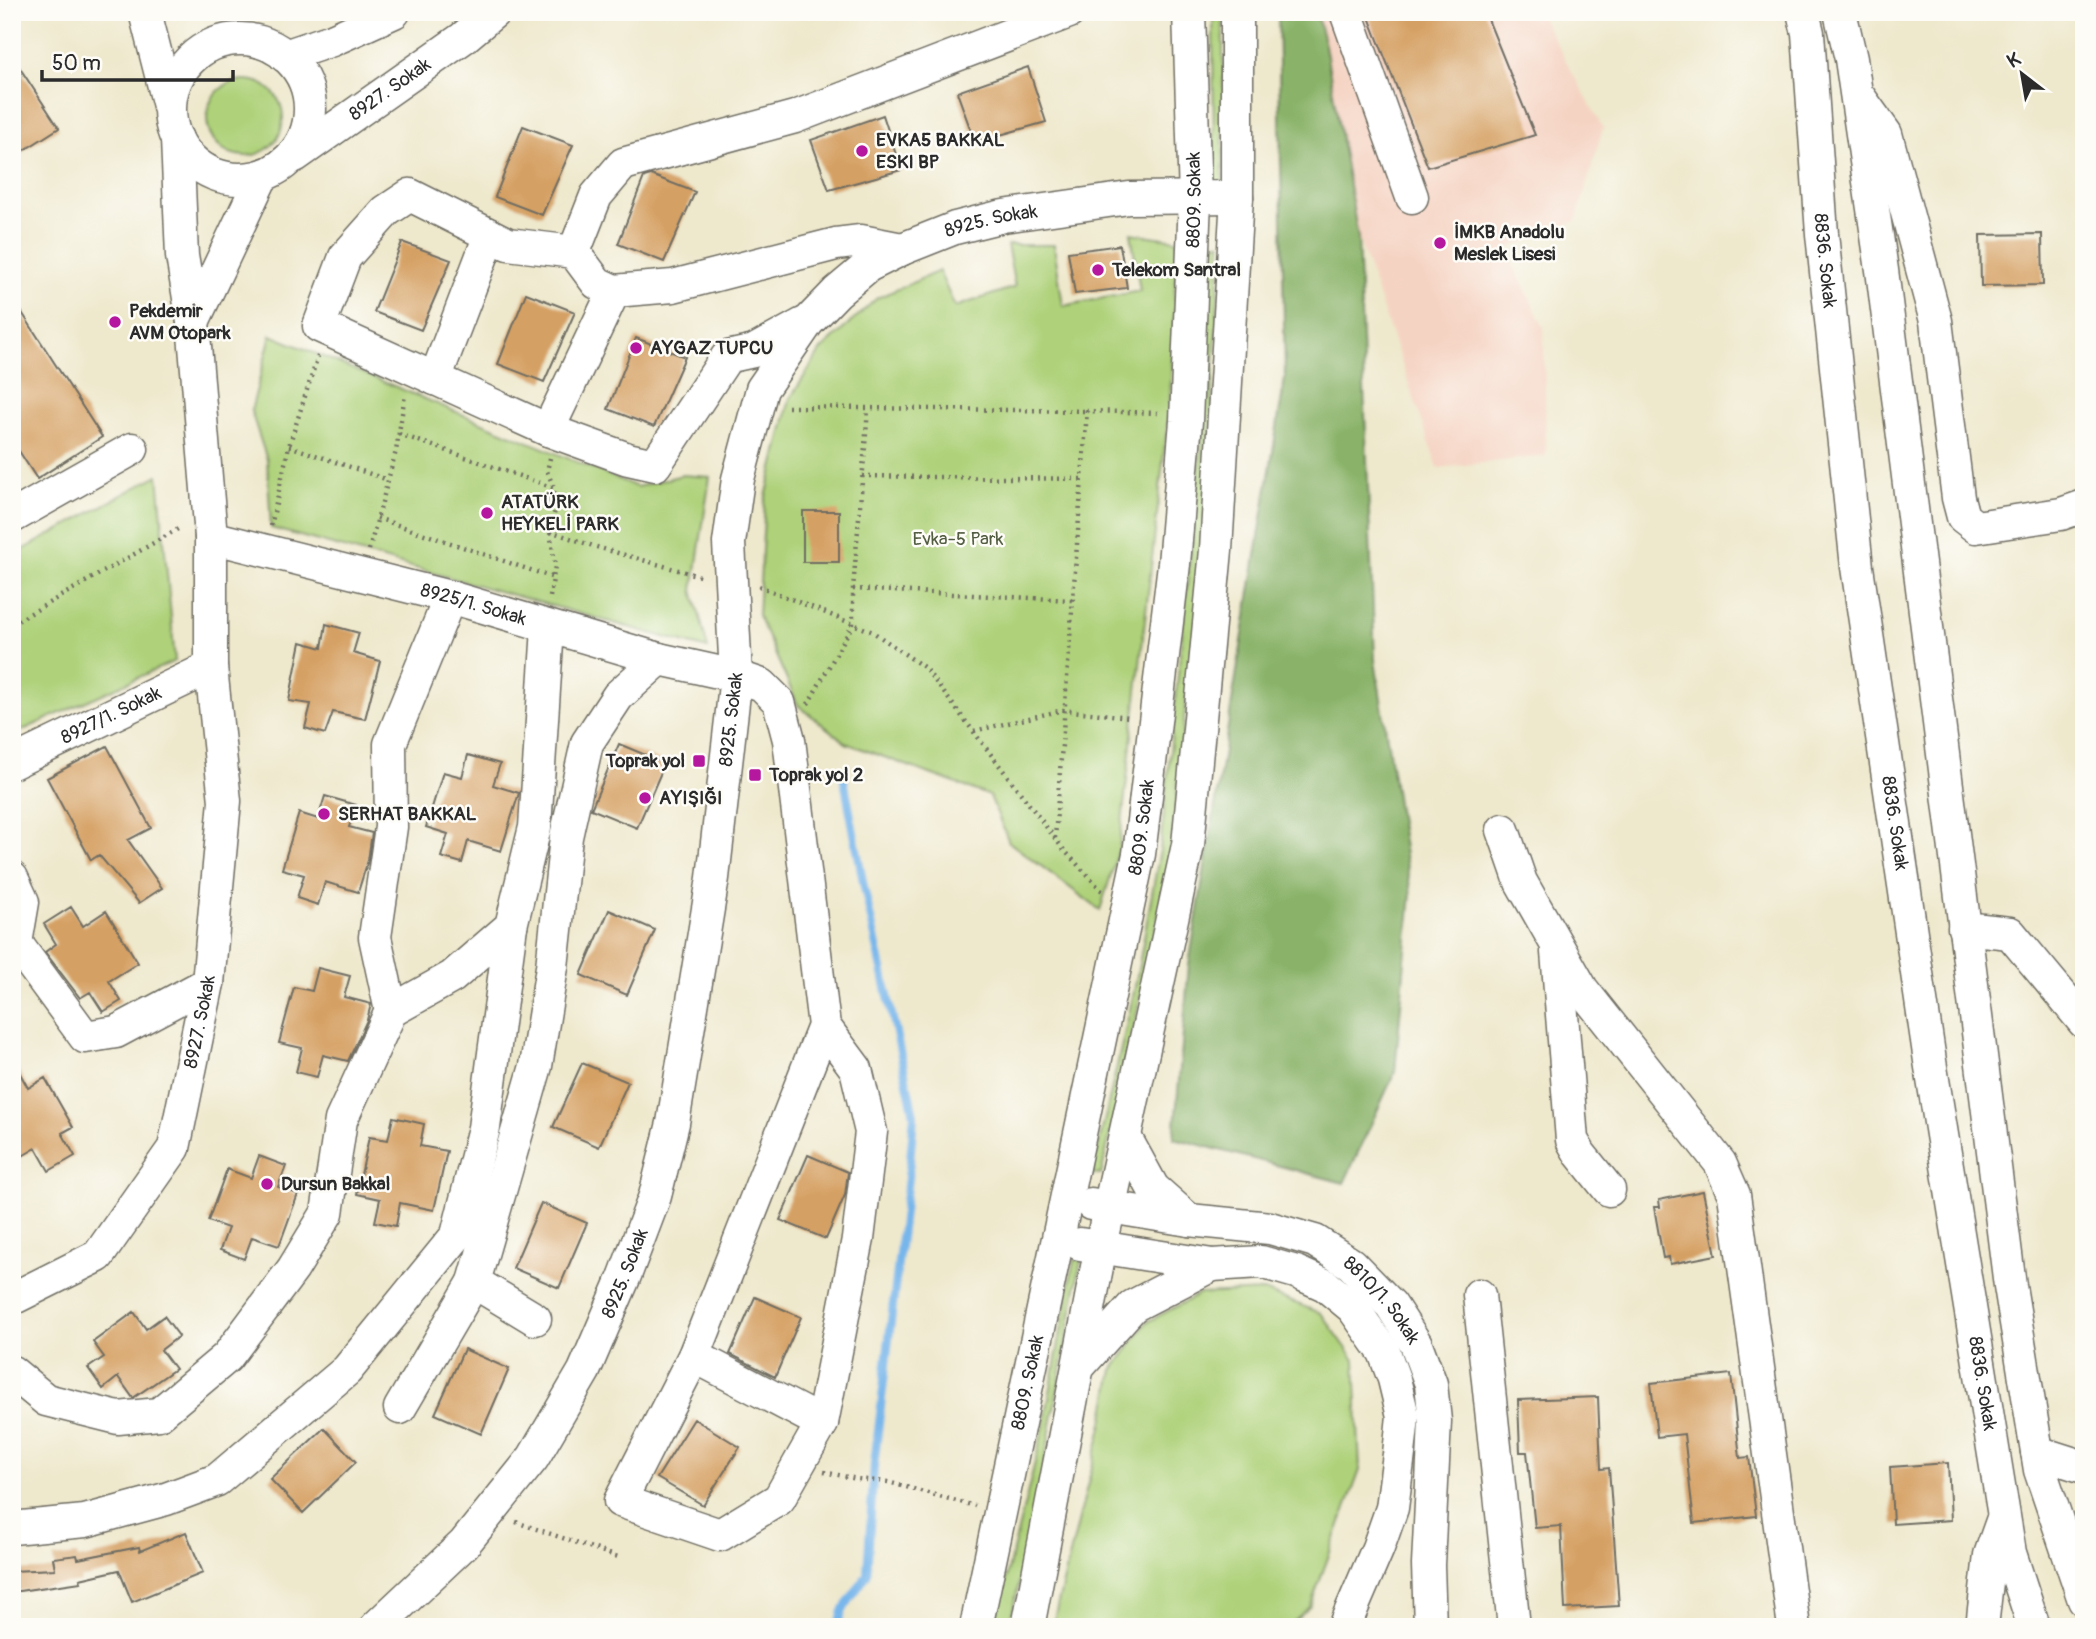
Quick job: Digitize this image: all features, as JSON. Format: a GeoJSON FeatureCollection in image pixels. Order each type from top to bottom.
{"type":"FeatureCollection","features":[{"type":"Feature","properties":{"kind":"street"},"geometry":{"type":"LineString","coordinates":[[145,12],[169,106],[172,129],[182,149],[198,166],[218,176],[240,180],[272,170]]}},
{"type":"Feature","properties":{"kind":"street"},"geometry":{"type":"LineString","coordinates":[[285,56],[332,40],[394,12]]}},
{"type":"Feature","properties":{"kind":"street","name":"8927. Sokak"},"geometry":{"type":"LineString","coordinates":[[272,170],[463,38],[494,12]]}},
{"type":"Feature","properties":{"kind":"street"},"geometry":{"type":"LineString","coordinates":[[574,252],[596,196],[624,164],[794,117],[1069,12]]}},
{"type":"Feature","properties":{"kind":"street","name":"8809. Sokak"},"geometry":{"type":"LineString","coordinates":[[976,1627],[1139,854],[1174,564],[1186,421],[1195,199],[1189,12]]}},
{"type":"Feature","properties":{"kind":"street"},"geometry":{"type":"LineString","coordinates":[[1028,1627],[1101,1246],[1188,845],[1216,550],[1237,197],[1237,12]]}},
{"type":"Feature","properties":{"kind":"street"},"geometry":{"type":"LineString","coordinates":[[1346,12],[1412,197]]}},
{"type":"Feature","properties":{"kind":"street","name":"8836. Sokak"},"geometry":{"type":"LineString","coordinates":[[1804,12],[1808,33],[1822,234],[1857,567],[1930,1061],[2010,1553],[2034,1627]]}},
{"type":"Feature","properties":{"kind":"street"},"geometry":{"type":"LineString","coordinates":[[1840,12],[1851,59],[1882,270],[2010,1286],[2040,1469],[2084,1600]]}},
{"type":"Feature","properties":{"kind":"street"},"geometry":{"type":"LineString","coordinates":[[169,106],[175,83],[187,63],[205,48],[228,40],[243,26],[292,61],[305,81],[310,104],[308,128],[298,148],[272,170],[193,322]]}},
{"type":"Feature","properties":{"kind":"street"},"geometry":{"type":"LineString","coordinates":[[1856,93],[1886,134],[1936,321],[1958,498],[1963,517],[1976,527],[2061,514],[2084,506]]}},
{"type":"Feature","properties":{"kind":"street","name":"8927. Sokak"},"geometry":{"type":"LineString","coordinates":[[12,1299],[98,1256],[174,1148],[208,983],[225,802],[211,667],[211,537],[193,322],[182,256],[177,139]]}},
{"type":"Feature","properties":{"kind":"street"},"geometry":{"type":"LineString","coordinates":[[808,322],[754,351],[727,357],[655,465],[549,444],[421,382],[319,326],[345,257],[386,211],[410,195],[508,244],[574,252],[597,283],[614,291],[673,286],[836,244],[861,241],[902,249]]}},
{"type":"Feature","properties":{"kind":"street","name":"8925. Sokak"},"geometry":{"type":"LineString","coordinates":[[376,1627],[464,1544],[533,1458],[584,1371],[624,1278],[654,1196],[673,1123],[713,878],[736,676],[729,543],[738,479],[762,389],[808,322],[837,292],[868,266],[902,249],[955,228],[1003,216],[1129,198],[1237,197]]}},
{"type":"Feature","properties":{"kind":"street"},"geometry":{"type":"LineString","coordinates":[[421,382],[490,235]]}},
{"type":"Feature","properties":{"kind":"street"},"geometry":{"type":"LineString","coordinates":[[549,444],[614,291]]}},
{"type":"Feature","properties":{"kind":"street"},"geometry":{"type":"LineString","coordinates":[[12,517],[132,449]]}},
{"type":"Feature","properties":{"kind":"street"},"geometry":{"type":"LineString","coordinates":[[12,540],[66,510],[55,494]]}},
{"type":"Feature","properties":{"kind":"street","name":"8925/1. Sokak"},"geometry":{"type":"LineString","coordinates":[[211,537],[450,597],[549,614],[659,659],[736,676],[762,685],[779,702],[789,740],[824,1026]]}},
{"type":"Feature","properties":{"kind":"street"},"geometry":{"type":"LineString","coordinates":[[391,1011],[375,937],[391,827],[390,744],[450,597]]}},
{"type":"Feature","properties":{"kind":"street"},"geometry":{"type":"LineString","coordinates":[[12,1528],[85,1521],[166,1499],[217,1480],[347,1370],[457,1235],[484,1128],[511,926],[535,827],[549,614]]}},
{"type":"Feature","properties":{"kind":"street"},"geometry":{"type":"LineString","coordinates":[[400,1408],[474,1282],[536,1066],[552,967],[566,837],[587,743],[618,696],[659,659]]}},
{"type":"Feature","properties":{"kind":"street","name":"8927/1. Sokak"},"geometry":{"type":"LineString","coordinates":[[12,763],[211,667]]}},
{"type":"Feature","properties":{"kind":"street"},"geometry":{"type":"LineString","coordinates":[[1503,830],[1521,882],[1582,989],[1720,1163],[1734,1195],[1794,1627]]}},
{"type":"Feature","properties":{"kind":"street"},"geometry":{"type":"LineString","coordinates":[[12,878],[23,902],[14,944],[85,1037],[116,1032],[208,983]]}},
{"type":"Feature","properties":{"kind":"street"},"geometry":{"type":"LineString","coordinates":[[12,1372],[46,1400],[118,1418],[159,1414],[227,1357],[293,1269],[327,1213],[341,1120],[391,1011],[452,977],[511,926]]}},
{"type":"Feature","properties":{"kind":"street"},"geometry":{"type":"LineString","coordinates":[[1964,928],[2010,933],[2084,1022]]}},
{"type":"Feature","properties":{"kind":"street"},"geometry":{"type":"LineString","coordinates":[[1556,943],[1573,1140],[1580,1154],[1609,1190]]}},
{"type":"Feature","properties":{"kind":"street"},"geometry":{"type":"LineString","coordinates":[[824,1026],[856,1069],[871,1132],[858,1239],[822,1423],[779,1499],[720,1535],[620,1500],[694,1356],[824,1026]]}},
{"type":"Feature","properties":{"kind":"street"},"geometry":{"type":"LineString","coordinates":[[1125,1137],[1153,1188],[1189,1220]]}},
{"type":"Feature","properties":{"kind":"street","name":"8810/1. Sokak"},"geometry":{"type":"LineString","coordinates":[[1067,1202],[1110,1206],[1189,1220],[1270,1228],[1315,1241],[1351,1264],[1391,1304],[1416,1344],[1431,1384],[1435,1421],[1428,1565],[1430,1627]]}},
{"type":"Feature","properties":{"kind":"street","name":"8810/1. Sokak"},"geometry":{"type":"LineString","coordinates":[[1058,1243],[1101,1246],[1212,1265],[1261,1262],[1296,1272],[1325,1285],[1353,1308],[1384,1352],[1403,1416],[1392,1507],[1378,1548],[1344,1627]]}},
{"type":"Feature","properties":{"kind":"street"},"geometry":{"type":"LineString","coordinates":[[1080,1365],[1133,1306],[1212,1265]]}},
{"type":"Feature","properties":{"kind":"street"},"geometry":{"type":"LineString","coordinates":[[474,1282],[535,1319]]}},
{"type":"Feature","properties":{"kind":"street"},"geometry":{"type":"LineString","coordinates":[[1479,1295],[1514,1627]]}},
{"type":"Feature","properties":{"kind":"street"},"geometry":{"type":"LineString","coordinates":[[694,1356],[822,1423]]}},
{"type":"Feature","properties":{"kind":"street"},"geometry":{"type":"LineString","coordinates":[[2037,1452],[2084,1467]]}},
{"type":"Feature","properties":{"kind":"street"},"geometry":{"type":"LineString","coordinates":[[1982,1627],[1990,1555],[2004,1516]]}},
{"type":"Feature","properties":{"kind":"path"},"geometry":{"type":"LineString","coordinates":[[268,539],[289,446],[321,349]]}},
{"type":"Feature","properties":{"kind":"path"},"geometry":{"type":"LineString","coordinates":[[368,552],[399,434],[421,382]]}},
{"type":"Feature","properties":{"kind":"path"},"geometry":{"type":"LineString","coordinates":[[788,407],[1169,413]]}},
{"type":"Feature","properties":{"kind":"path"},"geometry":{"type":"LineString","coordinates":[[804,710],[853,624],[853,589],[868,410]]}},
{"type":"Feature","properties":{"kind":"path"},"geometry":{"type":"LineString","coordinates":[[1055,838],[1087,411]]}},
{"type":"Feature","properties":{"kind":"path"},"geometry":{"type":"LineString","coordinates":[[399,434],[554,488]]}},
{"type":"Feature","properties":{"kind":"path"},"geometry":{"type":"LineString","coordinates":[[549,444],[547,471],[554,488],[555,510],[550,531],[555,566],[551,577],[549,614]]}},
{"type":"Feature","properties":{"kind":"path"},"geometry":{"type":"LineString","coordinates":[[289,446],[388,480]]}},
{"type":"Feature","properties":{"kind":"path"},"geometry":{"type":"LineString","coordinates":[[862,476],[1082,479]]}},
{"type":"Feature","properties":{"kind":"path"},"geometry":{"type":"LineString","coordinates":[[377,518],[551,577]]}},
{"type":"Feature","properties":{"kind":"path"},"geometry":{"type":"LineString","coordinates":[[12,624],[178,529]]}},
{"type":"Feature","properties":{"kind":"path"},"geometry":{"type":"LineString","coordinates":[[550,531],[703,577]]}},
{"type":"Feature","properties":{"kind":"path"},"geometry":{"type":"LineString","coordinates":[[759,586],[873,632],[925,668],[1055,838],[1110,899]]}},
{"type":"Feature","properties":{"kind":"path"},"geometry":{"type":"LineString","coordinates":[[853,589],[1072,600]]}},
{"type":"Feature","properties":{"kind":"path"},"geometry":{"type":"LineString","coordinates":[[974,731],[1063,710],[1137,718]]}},
{"type":"Feature","properties":{"kind":"path"},"geometry":{"type":"LineString","coordinates":[[857,1479],[888,1482],[980,1507]]}},
{"type":"Feature","properties":{"kind":"path"},"geometry":{"type":"LineString","coordinates":[[515,1522],[621,1558]]}},
{"type":"Feature","properties":{"kind":"shaded area","name":"İMKB Anadolu Meslek Lisesi"},"geometry":{"type":"Polygon","coordinates":[[[1316,12],[1539,12],[1603,128],[1576,221],[1506,249],[1544,328],[1546,456],[1438,468],[1358,237],[1325,45],[1316,12]]]}},
{"type":"Feature","properties":{"kind":"green space"},"geometry":{"type":"Polygon","coordinates":[[[1213,12],[1223,12],[1223,183],[1214,184],[1213,12]]]}},
{"type":"Feature","properties":{"kind":"green space"},"geometry":{"type":"Polygon","coordinates":[[[1278,12],[1316,12],[1325,45],[1358,237],[1375,660],[1411,894],[1395,1072],[1344,1183],[1174,1138],[1189,964],[1285,378],[1278,12]]]}},
{"type":"Feature","properties":{"kind":"green space"},"geometry":{"type":"Polygon","coordinates":[[[245,80],[260,83],[272,91],[280,103],[283,118],[280,133],[272,145],[260,153],[245,156],[230,153],[218,145],[210,133],[207,118],[210,103],[218,91],[230,83],[245,80]]]}},
{"type":"Feature","properties":{"kind":"green space","name":"Evka-5 Park"},"geometry":{"type":"Polygon","coordinates":[[[1131,233],[1177,240],[1170,400],[1119,849],[1100,910],[1009,842],[990,796],[846,743],[798,705],[758,615],[765,501],[790,399],[821,350],[877,298],[939,271],[955,307],[1015,287],[1007,245],[1054,245],[1063,306],[1140,291],[1131,233]]]}},
{"type":"Feature","properties":{"kind":"green space"},"geometry":{"type":"Polygon","coordinates":[[[1209,242],[1221,243],[1202,579],[1186,699],[1170,861],[1101,1175],[1092,1174],[1134,992],[1160,850],[1203,432],[1209,242]]]}},
{"type":"Feature","properties":{"kind":"green space"},"geometry":{"type":"Polygon","coordinates":[[[271,335],[637,487],[682,475],[710,477],[693,590],[708,649],[271,528],[267,460],[251,411],[271,335]]]}},
{"type":"Feature","properties":{"kind":"green space"},"geometry":{"type":"Polygon","coordinates":[[[158,475],[175,661],[12,735],[12,556],[158,475]]]}},
{"type":"Feature","properties":{"kind":"green space"},"geometry":{"type":"Polygon","coordinates":[[[1074,1260],[1081,1260],[1037,1503],[1009,1627],[994,1627],[1044,1426],[1074,1260]]]}},
{"type":"Feature","properties":{"kind":"green space"},"geometry":{"type":"Polygon","coordinates":[[[1264,1291],[1321,1313],[1355,1360],[1360,1470],[1310,1607],[1288,1627],[1052,1627],[1103,1423],[1113,1370],[1147,1322],[1200,1294],[1264,1291]]]}},
{"type":"Feature","properties":{"kind":"building"},"geometry":{"type":"Polygon","coordinates":[[[1367,12],[1485,12],[1535,135],[1428,167],[1367,12]]]}},
{"type":"Feature","properties":{"kind":"building"},"geometry":{"type":"Polygon","coordinates":[[[12,56],[59,128],[12,158],[12,56]]]}},
{"type":"Feature","properties":{"kind":"building"},"geometry":{"type":"Polygon","coordinates":[[[1028,67],[1046,122],[975,142],[957,92],[1028,67]]]}},
{"type":"Feature","properties":{"kind":"building"},"geometry":{"type":"Polygon","coordinates":[[[883,115],[901,170],[829,190],[811,140],[883,115]]]}},
{"type":"Feature","properties":{"kind":"building"},"geometry":{"type":"Polygon","coordinates":[[[523,126],[573,145],[542,215],[495,197],[523,126]]]}},
{"type":"Feature","properties":{"kind":"building"},"geometry":{"type":"Polygon","coordinates":[[[651,175],[695,192],[664,262],[618,244],[644,177],[651,175]]]}},
{"type":"Feature","properties":{"kind":"building"},"geometry":{"type":"Polygon","coordinates":[[[2042,234],[2043,285],[1981,286],[1980,235],[2042,234]]]}},
{"type":"Feature","properties":{"kind":"building"},"geometry":{"type":"Polygon","coordinates":[[[402,242],[451,260],[421,330],[374,312],[402,242]]]}},
{"type":"Feature","properties":{"kind":"building","name":"Telekom Santral"},"geometry":{"type":"Polygon","coordinates":[[[1120,245],[1127,288],[1075,294],[1068,252],[1120,245]]]}},
{"type":"Feature","properties":{"kind":"building"},"geometry":{"type":"Polygon","coordinates":[[[526,293],[575,312],[544,382],[498,364],[526,293]]]}},
{"type":"Feature","properties":{"kind":"building"},"geometry":{"type":"Polygon","coordinates":[[[12,297],[102,437],[37,479],[12,440],[12,297]]]}},
{"type":"Feature","properties":{"kind":"building"},"geometry":{"type":"Polygon","coordinates":[[[636,338],[685,357],[654,427],[608,409],[636,338]]]}},
{"type":"Feature","properties":{"kind":"building"},"geometry":{"type":"Polygon","coordinates":[[[803,511],[839,511],[839,562],[803,562],[803,511]]]}},
{"type":"Feature","properties":{"kind":"building"},"geometry":{"type":"Polygon","coordinates":[[[326,624],[359,633],[353,653],[380,661],[365,719],[333,712],[325,734],[305,728],[311,704],[289,701],[301,642],[322,648],[326,624]]]}},
{"type":"Feature","properties":{"kind":"building"},"geometry":{"type":"Polygon","coordinates":[[[619,744],[665,763],[637,828],[591,809],[619,744]]]}},
{"type":"Feature","properties":{"kind":"building"},"geometry":{"type":"Polygon","coordinates":[[[107,746],[151,828],[128,840],[162,888],[139,903],[99,855],[91,860],[47,778],[107,746]]]}},
{"type":"Feature","properties":{"kind":"building"},"geometry":{"type":"Polygon","coordinates":[[[468,755],[500,764],[493,785],[519,793],[501,851],[468,841],[462,863],[441,857],[448,834],[426,827],[443,772],[462,777],[468,755]]]}},
{"type":"Feature","properties":{"kind":"building"},"geometry":{"type":"Polygon","coordinates":[[[325,796],[356,805],[349,827],[372,833],[368,860],[358,892],[325,882],[318,905],[297,898],[304,875],[282,869],[299,813],[318,819],[325,796]]]}},
{"type":"Feature","properties":{"kind":"building"},"geometry":{"type":"Polygon","coordinates":[[[71,907],[83,926],[106,911],[138,963],[109,981],[121,1001],[103,1012],[90,992],[80,998],[45,952],[56,944],[44,924],[71,907]]]}},
{"type":"Feature","properties":{"kind":"building"},"geometry":{"type":"Polygon","coordinates":[[[609,910],[655,930],[627,995],[581,975],[609,910]]]}},
{"type":"Feature","properties":{"kind":"building"},"geometry":{"type":"Polygon","coordinates":[[[318,968],[350,976],[344,997],[371,1004],[367,1020],[348,1061],[323,1055],[317,1077],[296,1072],[302,1048],[279,1043],[294,987],[312,991],[318,968]]]}},
{"type":"Feature","properties":{"kind":"building"},"geometry":{"type":"Polygon","coordinates":[[[12,1059],[28,1088],[45,1078],[73,1127],[62,1133],[75,1156],[49,1171],[36,1148],[12,1162],[12,1059]]]}},
{"type":"Feature","properties":{"kind":"building"},"geometry":{"type":"Polygon","coordinates":[[[582,1063],[628,1082],[599,1147],[553,1127],[582,1063]]]}},
{"type":"Feature","properties":{"kind":"building"},"geometry":{"type":"Polygon","coordinates":[[[393,1117],[424,1124],[420,1146],[447,1151],[434,1210],[400,1203],[396,1226],[375,1222],[380,1199],[357,1194],[369,1137],[388,1140],[393,1117]]]}},
{"type":"Feature","properties":{"kind":"building"},"geometry":{"type":"Polygon","coordinates":[[[808,1155],[848,1172],[845,1195],[826,1239],[780,1220],[808,1155]]]}},
{"type":"Feature","properties":{"kind":"building"},"geometry":{"type":"Polygon","coordinates":[[[259,1156],[286,1166],[278,1187],[298,1194],[279,1246],[252,1237],[244,1259],[220,1250],[228,1228],[208,1221],[227,1169],[251,1178],[259,1156]]]}},
{"type":"Feature","properties":{"kind":"building"},"geometry":{"type":"Polygon","coordinates":[[[1703,1191],[1716,1255],[1670,1264],[1669,1257],[1663,1258],[1654,1207],[1660,1207],[1659,1200],[1703,1191]]]}},
{"type":"Feature","properties":{"kind":"building"},"geometry":{"type":"Polygon","coordinates":[[[541,1203],[587,1223],[559,1288],[513,1268],[541,1203]]]}},
{"type":"Feature","properties":{"kind":"building"},"geometry":{"type":"Polygon","coordinates":[[[755,1297],[801,1317],[775,1377],[730,1354],[755,1297]]]}},
{"type":"Feature","properties":{"kind":"building"},"geometry":{"type":"Polygon","coordinates":[[[134,1312],[146,1329],[164,1316],[179,1336],[161,1350],[175,1369],[133,1398],[118,1377],[103,1389],[88,1368],[104,1357],[93,1342],[134,1312]]]}},
{"type":"Feature","properties":{"kind":"building"},"geometry":{"type":"Polygon","coordinates":[[[464,1349],[509,1369],[481,1434],[435,1414],[464,1349]]]}},
{"type":"Feature","properties":{"kind":"building"},"geometry":{"type":"Polygon","coordinates":[[[1731,1374],[1740,1458],[1749,1457],[1756,1516],[1694,1523],[1684,1434],[1657,1437],[1651,1383],[1731,1374]]]}},
{"type":"Feature","properties":{"kind":"building"},"geometry":{"type":"Polygon","coordinates":[[[1598,1397],[1601,1469],[1609,1468],[1619,1606],[1565,1609],[1561,1526],[1535,1528],[1527,1452],[1520,1452],[1518,1400],[1598,1397]]]}},
{"type":"Feature","properties":{"kind":"building"},"geometry":{"type":"Polygon","coordinates":[[[694,1419],[740,1447],[703,1505],[657,1478],[694,1419]]]}},
{"type":"Feature","properties":{"kind":"building"},"geometry":{"type":"Polygon","coordinates":[[[324,1428],[356,1462],[303,1513],[270,1479],[324,1428]]]}},
{"type":"Feature","properties":{"kind":"building"},"geometry":{"type":"Polygon","coordinates":[[[1948,1463],[1951,1520],[1893,1524],[1890,1467],[1948,1463]]]}},
{"type":"Feature","properties":{"kind":"building"},"geometry":{"type":"Polygon","coordinates":[[[186,1532],[203,1573],[132,1602],[119,1570],[80,1579],[81,1582],[12,1592],[12,1571],[55,1569],[53,1558],[77,1555],[78,1559],[139,1547],[140,1551],[186,1532]]]}},
{"type":"Feature","properties":{"kind":"waterway"},"geometry":{"type":"LineString","coordinates":[[837,1627],[842,1611],[867,1575],[874,1465],[914,1115],[864,887],[843,774]]}},
{"type":"Feature","properties":{"kind":"place","name":"EVKA5 BAKKAL ESKI BP"},"geometry":{"type":"Point","coordinates":[862,151]}},
{"type":"Feature","properties":{"kind":"place","name":"İMKB Anadolu Meslek Lisesi"},"geometry":{"type":"Point","coordinates":[1440,243]}},
{"type":"Feature","properties":{"kind":"place","name":"Telekom Santral"},"geometry":{"type":"Point","coordinates":[1098,270]}},
{"type":"Feature","properties":{"kind":"place","name":"Pekdemir AVM Otopark"},"geometry":{"type":"Point","coordinates":[115,322]}},
{"type":"Feature","properties":{"kind":"place","name":"AYGAZ TUPCU"},"geometry":{"type":"Point","coordinates":[636,348]}},
{"type":"Feature","properties":{"kind":"place","name":"ATATÜRK HEYKELİ PARK"},"geometry":{"type":"Point","coordinates":[487,513]}},
{"type":"Feature","properties":{"kind":"place","name":"Toprak yol"},"geometry":{"type":"Point","coordinates":[699,761]}},
{"type":"Feature","properties":{"kind":"place","name":"Toprak yol 2"},"geometry":{"type":"Point","coordinates":[755,775]}},
{"type":"Feature","properties":{"kind":"place","name":"AYIŞIĞI"},"geometry":{"type":"Point","coordinates":[645,798]}},
{"type":"Feature","properties":{"kind":"place","name":"SERHAT BAKKAL"},"geometry":{"type":"Point","coordinates":[324,814]}},
{"type":"Feature","properties":{"kind":"place","name":"Dursun Bakkal"},"geometry":{"type":"Point","coordinates":[267,1184]}}]}
